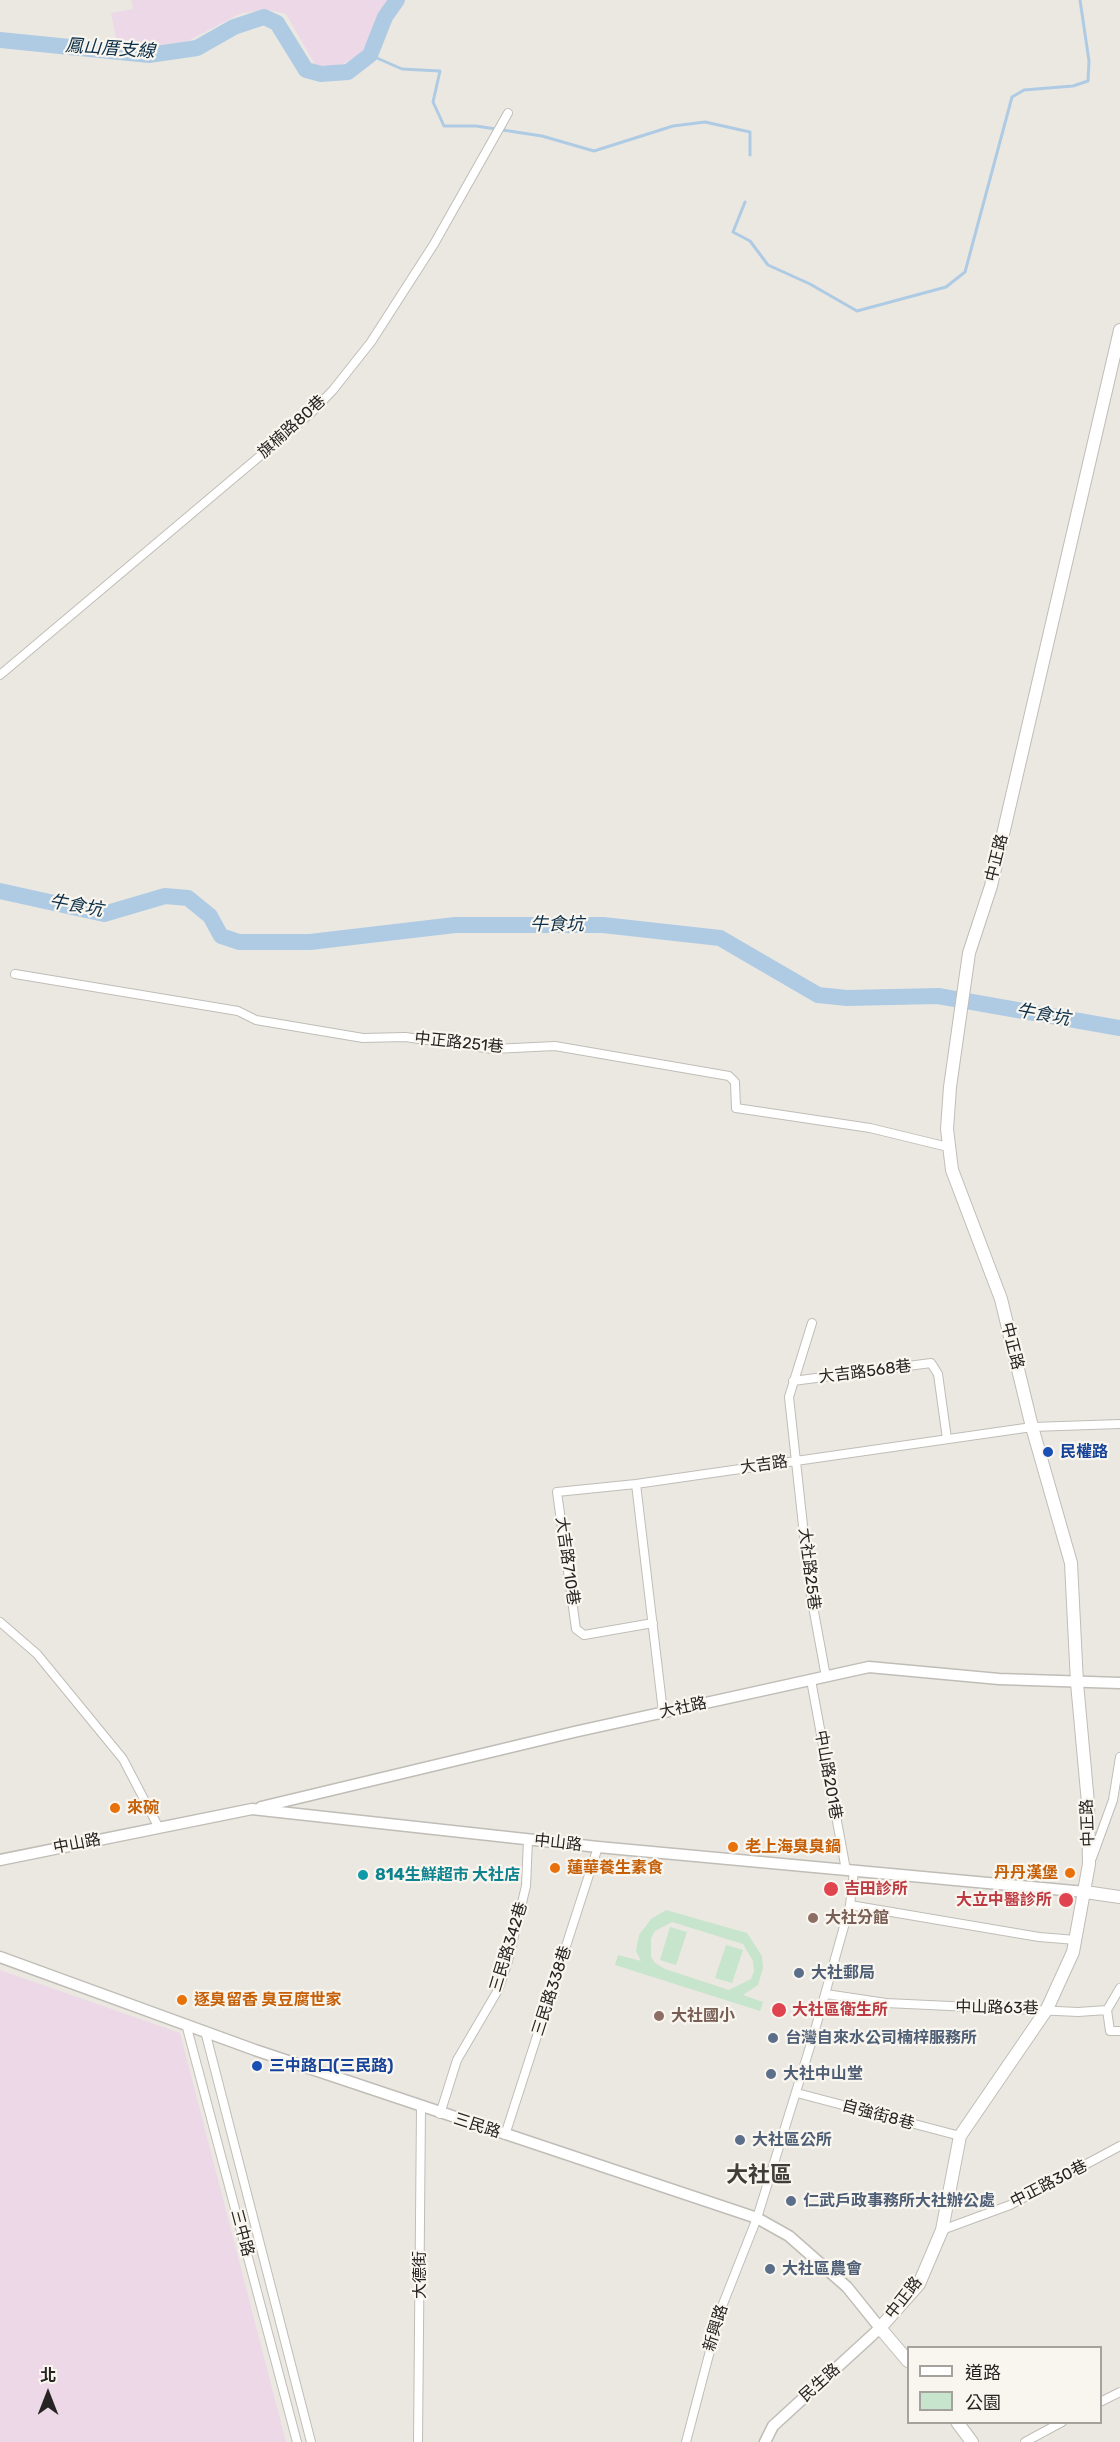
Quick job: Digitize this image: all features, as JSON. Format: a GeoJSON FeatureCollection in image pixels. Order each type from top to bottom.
{"type":"FeatureCollection","features":[{"type":"Feature","properties":{"kind":"main road","name":"中正路"},"geometry":{"type":"LineString","coordinates":[[880,2328],[919,2284],[942,2230],[960,2136],[1047,2009],[1074,1952],[1089,1864],[1088,1803],[1077,1683],[1071,1563],[1032,1427],[1001,1299],[952,1170],[948,1147],[950,1087],[969,953],[991,886],[1120,330]]}},
{"type":"Feature","properties":{"kind":"main road","name":"中山路"},"geometry":{"type":"LineString","coordinates":[[1085,1892],[1120,1897]]}},
{"type":"Feature","properties":{"kind":"main road","name":"三民路"},"geometry":{"type":"LineString","coordinates":[[880,2328],[907,2359]]}},
{"type":"Feature","properties":{"kind":"main road"},"geometry":{"type":"LineString","coordinates":[[958,2424],[972,2442]]}},
{"type":"Feature","properties":{"kind":"street","name":"旗楠路80巷"},"geometry":{"type":"LineString","coordinates":[[0,675],[311,413],[333,390],[371,342],[434,244],[508,113]]}},
{"type":"Feature","properties":{"kind":"street","name":"中正路251巷"},"geometry":{"type":"LineString","coordinates":[[15,974],[238,1011],[256,1020],[363,1038],[405,1037],[493,1049],[555,1046],[729,1076],[735,1082],[736,1108],[870,1128],[948,1147]]}},
{"type":"Feature","properties":{"kind":"street","name":"大社路25巷"},"geometry":{"type":"LineString","coordinates":[[812,1323],[789,1397],[810,1590],[826,1677]]}},
{"type":"Feature","properties":{"kind":"street","name":"大吉路568巷"},"geometry":{"type":"LineString","coordinates":[[793,1381],[931,1363],[938,1374],[947,1439]]}},
{"type":"Feature","properties":{"kind":"street","name":"大吉路"},"geometry":{"type":"LineString","coordinates":[[636,1484],[1032,1427],[1120,1424]]}},
{"type":"Feature","properties":{"kind":"street","name":"大吉路710巷"},"geometry":{"type":"LineString","coordinates":[[636,1484],[557,1492],[576,1629],[584,1635],[654,1623]]}},
{"type":"Feature","properties":{"kind":"street"},"geometry":{"type":"LineString","coordinates":[[636,1484],[663,1712]]}},
{"type":"Feature","properties":{"kind":"street"},"geometry":{"type":"LineString","coordinates":[[0,1622],[37,1654],[123,1759],[159,1828]]}},
{"type":"Feature","properties":{"kind":"street","name":"大社路"},"geometry":{"type":"LineString","coordinates":[[252,1809],[663,1712],[869,1667],[1077,1683],[1120,1683]]}},
{"type":"Feature","properties":{"kind":"street","name":"中山路201巷"},"geometry":{"type":"LineString","coordinates":[[796,2093],[850,1905],[850,1870],[811,1680]]}},
{"type":"Feature","properties":{"kind":"street"},"geometry":{"type":"LineString","coordinates":[[1089,1864],[1113,1800],[1120,1757]]}},
{"type":"Feature","properties":{"kind":"street","name":"中山路"},"geometry":{"type":"LineString","coordinates":[[0,1860],[252,1809],[598,1847],[1085,1892]]}},
{"type":"Feature","properties":{"kind":"street","name":"三民路342巷"},"geometry":{"type":"LineString","coordinates":[[440,2114],[457,2060],[498,1990],[508,1960],[526,1886],[528,1840]]}},
{"type":"Feature","properties":{"kind":"street","name":"三民路338巷"},"geometry":{"type":"LineString","coordinates":[[505,2135],[598,1847]]}},
{"type":"Feature","properties":{"kind":"street"},"geometry":{"type":"LineString","coordinates":[[850,1905],[1039,1937],[1076,1940]]}},
{"type":"Feature","properties":{"kind":"street","name":"三民路"},"geometry":{"type":"LineString","coordinates":[[0,1957],[440,2114],[757,2218],[801,2244],[847,2287],[880,2328]]}},
{"type":"Feature","properties":{"kind":"street"},"geometry":{"type":"LineString","coordinates":[[1120,1988],[1107,2010],[1110,2031],[1120,2031]]}},
{"type":"Feature","properties":{"kind":"street","name":"中山路63巷"},"geometry":{"type":"LineString","coordinates":[[826,1994],[886,2003],[947,2007],[1107,2010]]}},
{"type":"Feature","properties":{"kind":"street","name":"三中路"},"geometry":{"type":"LineString","coordinates":[[186,2024],[297,2442]]}},
{"type":"Feature","properties":{"kind":"street"},"geometry":{"type":"LineString","coordinates":[[205,2031],[311,2442]]}},
{"type":"Feature","properties":{"kind":"street","name":"自強街8巷"},"geometry":{"type":"LineString","coordinates":[[796,2093],[960,2136]]}},
{"type":"Feature","properties":{"kind":"street","name":"新興路"},"geometry":{"type":"LineString","coordinates":[[686,2442],[720,2309],[757,2218],[796,2093]]}},
{"type":"Feature","properties":{"kind":"street","name":"大德街"},"geometry":{"type":"LineString","coordinates":[[418,2442],[421,2107]]}},
{"type":"Feature","properties":{"kind":"street","name":"中正路30巷"},"geometry":{"type":"LineString","coordinates":[[942,2230],[1010,2205],[1120,2146]]}},
{"type":"Feature","properties":{"kind":"street","name":"民生路"},"geometry":{"type":"LineString","coordinates":[[765,2442],[773,2426],[880,2328]]}},
{"type":"Feature","properties":{"kind":"street"},"geometry":{"type":"LineString","coordinates":[[1102,2402],[1120,2392]]}},
{"type":"Feature","properties":{"kind":"street"},"geometry":{"type":"LineString","coordinates":[[1025,2442],[1058,2424]]}},
{"type":"Feature","properties":{"kind":"shaded area"},"geometry":{"type":"Polygon","coordinates":[[[131,0],[389,0],[361,54],[339,66],[317,68],[286,14],[270,10],[241,13],[188,41],[146,47],[117,42],[111,13],[133,9],[131,0]]]}},
{"type":"Feature","properties":{"kind":"shaded area"},"geometry":{"type":"Polygon","coordinates":[[[0,1970],[180,2033],[286,2442],[0,2442],[0,1970]]]}},
{"type":"Feature","properties":{"kind":"green space"},"geometry":{"type":"Polygon","coordinates":[[[666,1910],[747,1933],[762,1956],[763,1968],[758,1985],[743,1995],[763,2002],[760,2011],[615,1965],[618,1955],[641,1961],[636,1951],[639,1935],[651,1919],[666,1910]],[[672,1922],[655,1931],[651,1938],[651,1957],[655,1963],[665,1969],[729,1990],[751,1979],[754,1971],[753,1961],[743,1944],[672,1922]]]}},
{"type":"Feature","properties":{"kind":"green space"},"geometry":{"type":"Polygon","coordinates":[[[670,1927],[687,1932],[676,1965],[660,1960],[670,1927]]]}},
{"type":"Feature","properties":{"kind":"green space"},"geometry":{"type":"Polygon","coordinates":[[[726,1945],[743,1950],[732,1983],[715,1978],[726,1945]]]}},
{"type":"Feature","properties":{"kind":"waterway","name":"鳳山厝支線"},"geometry":{"type":"LineString","coordinates":[[0,40],[149,55],[197,48],[234,27],[264,17],[277,23],[306,70],[321,74],[348,72],[370,55],[385,17],[397,0]]}},
{"type":"Feature","properties":{"kind":"waterway"},"geometry":{"type":"LineString","coordinates":[[745,202],[733,232],[750,241],[768,265],[810,284],[857,311],[946,287],[965,272],[1012,97],[1024,90],[1073,86],[1088,81],[1089,61],[1080,0]]}},
{"type":"Feature","properties":{"kind":"waterway"},"geometry":{"type":"LineString","coordinates":[[370,55],[402,69],[440,71],[433,102],[444,126],[476,126],[542,136],[594,151],[673,126],[705,122],[750,132],[750,155]]}},
{"type":"Feature","properties":{"kind":"waterway","name":"牛食坑"},"geometry":{"type":"LineString","coordinates":[[0,891],[104,914],[165,896],[188,898],[210,916],[221,936],[239,942],[310,942],[455,925],[603,925],[720,938],[818,995],[847,998],[938,996],[1120,1028]]}},
{"type":"Feature","properties":{"kind":"place","name":"民權路"},"geometry":{"type":"Point","coordinates":[1048,1452]}},
{"type":"Feature","properties":{"kind":"place","name":"來碗"},"geometry":{"type":"Point","coordinates":[115,1808]}},
{"type":"Feature","properties":{"kind":"place","name":"老上海臭臭鍋"},"geometry":{"type":"Point","coordinates":[733,1847]}},
{"type":"Feature","properties":{"kind":"place","name":"蓮華養生素食"},"geometry":{"type":"Point","coordinates":[555,1868]}},
{"type":"Feature","properties":{"kind":"place","name":"丹丹漢堡"},"geometry":{"type":"Point","coordinates":[1070,1873]}},
{"type":"Feature","properties":{"kind":"place","name":"814生鮮超市 大社店"},"geometry":{"type":"Point","coordinates":[363,1875]}},
{"type":"Feature","properties":{"kind":"place","name":"吉田診所"},"geometry":{"type":"Point","coordinates":[831,1889]}},
{"type":"Feature","properties":{"kind":"place","name":"大立中醫診所"},"geometry":{"type":"Point","coordinates":[1066,1900]}},
{"type":"Feature","properties":{"kind":"place","name":"大社分館"},"geometry":{"type":"Point","coordinates":[813,1918]}},
{"type":"Feature","properties":{"kind":"place","name":"大社郵局"},"geometry":{"type":"Point","coordinates":[799,1973]}},
{"type":"Feature","properties":{"kind":"place","name":"逐臭留香 臭豆腐世家"},"geometry":{"type":"Point","coordinates":[182,2000]}},
{"type":"Feature","properties":{"kind":"place","name":"大社區衛生所"},"geometry":{"type":"Point","coordinates":[779,2010]}},
{"type":"Feature","properties":{"kind":"place","name":"大社國小"},"geometry":{"type":"Point","coordinates":[659,2016]}},
{"type":"Feature","properties":{"kind":"place","name":"台灣自來水公司楠梓服務所"},"geometry":{"type":"Point","coordinates":[773,2038]}},
{"type":"Feature","properties":{"kind":"place","name":"三中路口(三民路)"},"geometry":{"type":"Point","coordinates":[257,2066]}},
{"type":"Feature","properties":{"kind":"place","name":"大社中山堂"},"geometry":{"type":"Point","coordinates":[771,2074]}},
{"type":"Feature","properties":{"kind":"place","name":"大社區公所"},"geometry":{"type":"Point","coordinates":[740,2140]}},
{"type":"Feature","properties":{"kind":"place","name":"仁武戶政事務所大社辦公處"},"geometry":{"type":"Point","coordinates":[791,2201]}},
{"type":"Feature","properties":{"kind":"place","name":"大社區農會"},"geometry":{"type":"Point","coordinates":[770,2269]}},
{"type":"Feature","properties":{"kind":"district","name":"大社區"},"geometry":{"type":"Point","coordinates":[759,2176]}}]}
